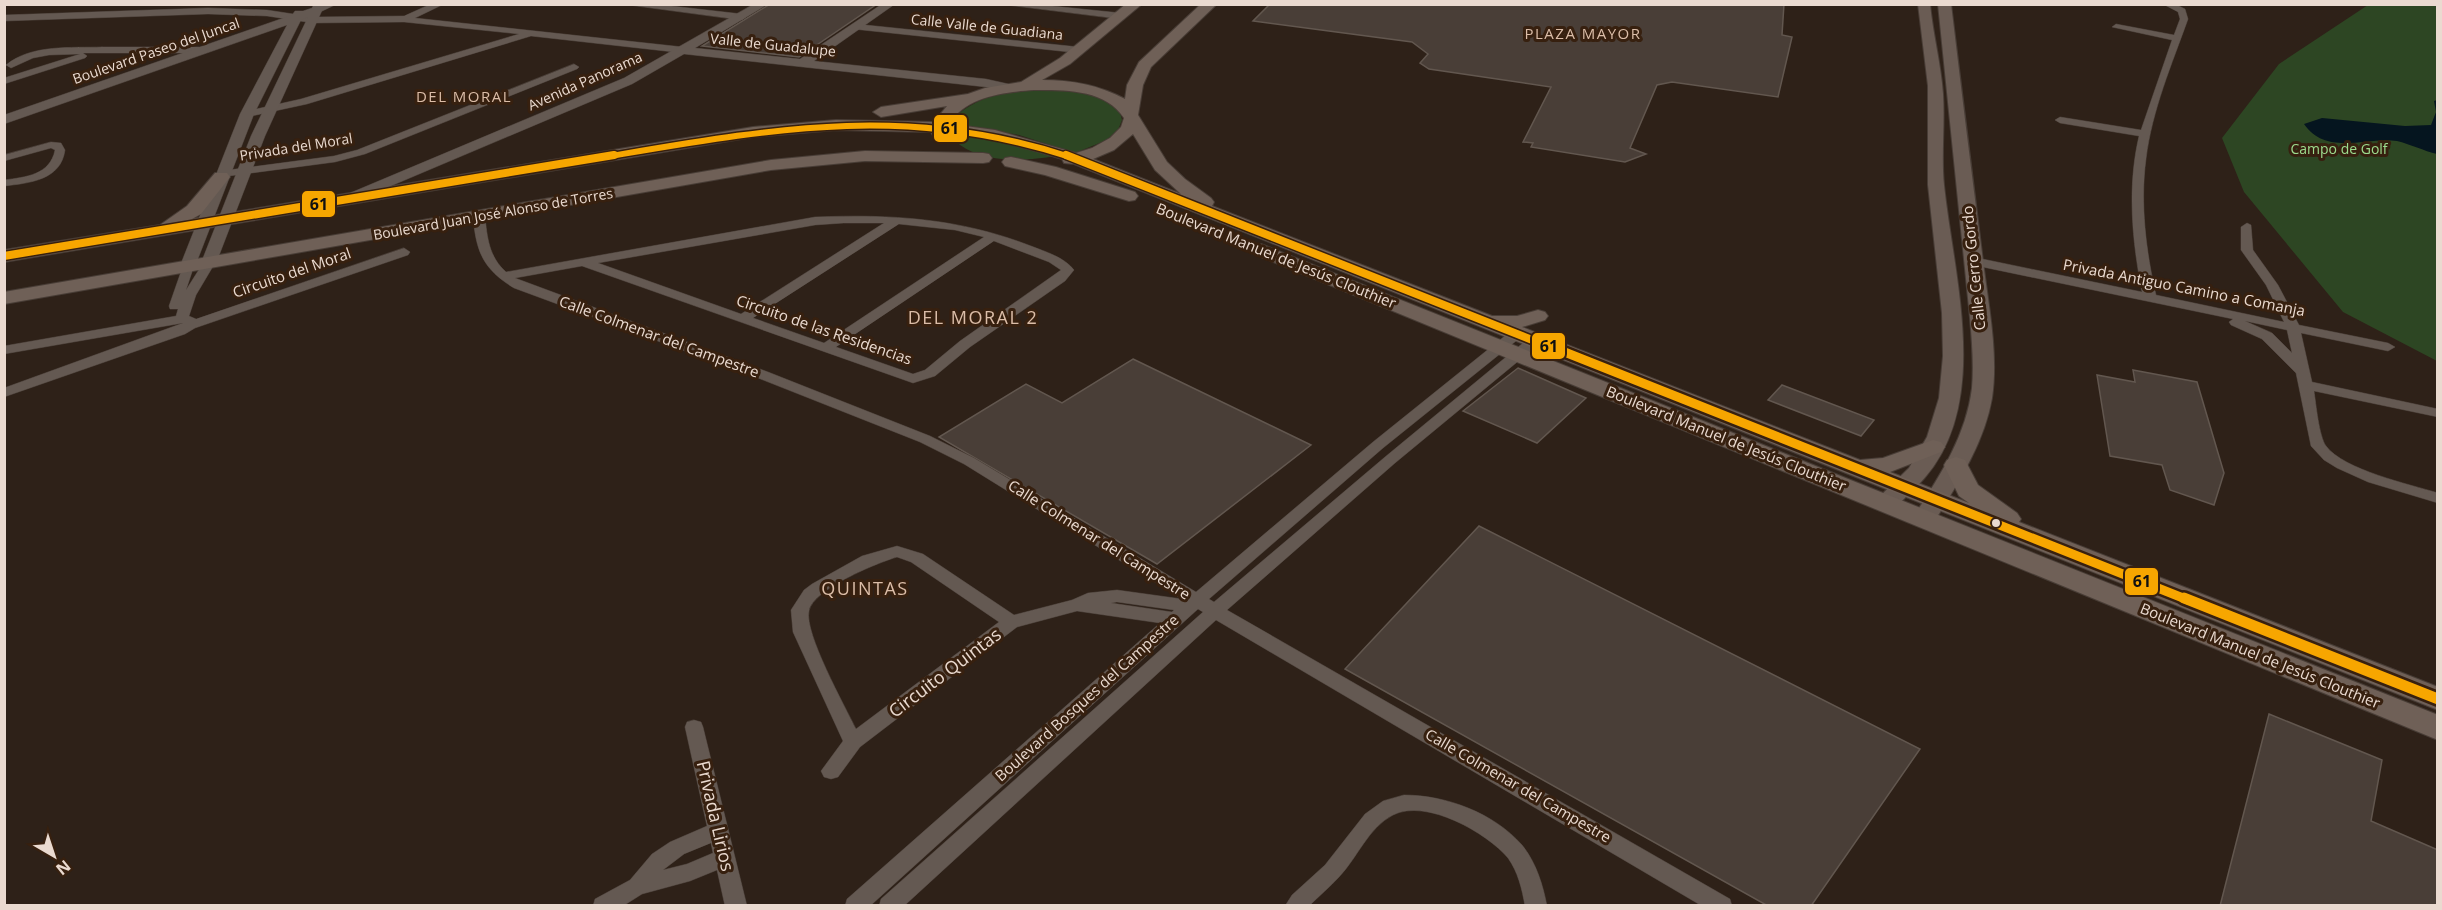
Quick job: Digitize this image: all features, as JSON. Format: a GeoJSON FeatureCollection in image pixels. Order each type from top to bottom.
{"type":"FeatureCollection","features":[{"type":"Feature","properties":{"kind":"main road"},"geometry":{"type":"LineString","coordinates":[[4,256],[204,223],[222,228],[346,200],[979,96],[1014,87],[1045,74],[1079,50],[1135,4]]}},
{"type":"Feature","properties":{"kind":"main road"},"geometry":{"type":"LineString","coordinates":[[979,96],[956,106],[944,117],[940,126],[939,134],[964,152],[983,158],[1039,163],[1075,158],[1112,144],[1130,127],[1135,85],[1144,65],[1210,4]]}},
{"type":"Feature","properties":{"kind":"main road","name":"Calle Cerro Gordo"},"geometry":{"type":"LineString","coordinates":[[1895,496],[1934,447],[1950,396],[1953,374],[1953,328],[1936,186],[1935,87],[1927,43],[1924,4]]}},
{"type":"Feature","properties":{"kind":"main road","name":"Calle Cerro Gordo"},"geometry":{"type":"LineString","coordinates":[[1930,510],[1956,465],[1974,425],[1981,396],[1982,349],[1944,4]]}},
{"type":"Feature","properties":{"kind":"main road"},"geometry":{"type":"LineString","coordinates":[[1014,87],[1058,85],[1091,89],[1120,102],[1131,116],[1157,162],[1201,200],[1238,223]]}},
{"type":"Feature","properties":{"kind":"main road"},"geometry":{"type":"LineString","coordinates":[[753,132],[861,123],[940,126],[1005,136],[1075,158]]}},
{"type":"Feature","properties":{"kind":"main road","name":"Boulevard Juan José Alonso de Torres"},"geometry":{"type":"LineString","coordinates":[[4,298],[199,262],[804,160],[873,155],[983,158]]}},
{"type":"Feature","properties":{"kind":"main road","name":"Boulevard Manuel de Jesús Clouthier"},"geometry":{"type":"LineString","coordinates":[[1075,158],[1483,321],[1512,322],[1521,338],[2438,728]]}},
{"type":"Feature","properties":{"kind":"main road","name":"Boulevard Manuel de Jesús Clouthier"},"geometry":{"type":"LineString","coordinates":[[1011,162],[1131,196],[1521,338],[1855,468],[1895,496]]}},
{"type":"Feature","properties":{"kind":"main road"},"geometry":{"type":"LineString","coordinates":[[157,231],[194,210],[221,176]]}},
{"type":"Feature","properties":{"kind":"main road"},"geometry":{"type":"LineString","coordinates":[[1855,468],[1887,465],[1934,447]]}},
{"type":"Feature","properties":{"kind":"main road"},"geometry":{"type":"LineString","coordinates":[[1956,465],[1968,490],[2042,543]]}},
{"type":"Feature","properties":{"kind":"main road","name":"Boulevard Manuel de Jesús Clouthier"},"geometry":{"type":"LineString","coordinates":[[1930,510],[2042,543],[2438,699]]}},
{"type":"Feature","properties":{"kind":"street"},"geometry":{"type":"LineString","coordinates":[[195,4],[208,11]]}},
{"type":"Feature","properties":{"kind":"street"},"geometry":{"type":"LineString","coordinates":[[180,322],[199,262],[222,228],[246,171],[251,152],[315,10],[333,4]]}},
{"type":"Feature","properties":{"kind":"street"},"geometry":{"type":"LineString","coordinates":[[404,19],[440,4]]}},
{"type":"Feature","properties":{"kind":"street"},"geometry":{"type":"LineString","coordinates":[[626,4],[742,17]]}},
{"type":"Feature","properties":{"kind":"street","name":"Avenida Panorama"},"geometry":{"type":"LineString","coordinates":[[346,200],[628,81],[763,4]]}},
{"type":"Feature","properties":{"kind":"street"},"geometry":{"type":"LineString","coordinates":[[802,63],[890,4]]}},
{"type":"Feature","properties":{"kind":"street"},"geometry":{"type":"LineString","coordinates":[[1003,4],[1121,16]]}},
{"type":"Feature","properties":{"kind":"street"},"geometry":{"type":"LineString","coordinates":[[2150,298],[2143,266],[2140,160],[2145,134],[2184,14],[2167,4]]}},
{"type":"Feature","properties":{"kind":"street","name":"Boulevard Paseo del Juncal"},"geometry":{"type":"LineString","coordinates":[[4,126],[199,50],[315,10]]}},
{"type":"Feature","properties":{"kind":"street","name":"Valle de Guadalupe"},"geometry":{"type":"LineString","coordinates":[[315,10],[1014,87]]}},
{"type":"Feature","properties":{"kind":"street"},"geometry":{"type":"LineString","coordinates":[[4,18],[208,11],[267,13],[295,18],[247,114],[221,176],[197,242],[199,262],[180,322]]}},
{"type":"Feature","properties":{"kind":"street","name":"Calle Valle de Guadiana"},"geometry":{"type":"LineString","coordinates":[[856,27],[1079,50]]}},
{"type":"Feature","properties":{"kind":"street"},"geometry":{"type":"LineString","coordinates":[[2116,27],[2177,38]]}},
{"type":"Feature","properties":{"kind":"street","name":"Boulevard Paseo del Juncal"},"geometry":{"type":"LineString","coordinates":[[4,120],[239,42],[288,33]]}},
{"type":"Feature","properties":{"kind":"street","name":"Valle de Guadalupe"},"geometry":{"type":"LineString","coordinates":[[247,114],[532,33]]}},
{"type":"Feature","properties":{"kind":"street"},"geometry":{"type":"LineString","coordinates":[[4,81],[102,50]]}},
{"type":"Feature","properties":{"kind":"street"},"geometry":{"type":"LineString","coordinates":[[8,66],[43,53],[102,50],[199,50]]}},
{"type":"Feature","properties":{"kind":"street"},"geometry":{"type":"LineString","coordinates":[[8,66],[87,54]]}},
{"type":"Feature","properties":{"kind":"street","name":"Privada del Moral"},"geometry":{"type":"LineString","coordinates":[[221,176],[335,159],[362,152],[574,68]]}},
{"type":"Feature","properties":{"kind":"street"},"geometry":{"type":"LineString","coordinates":[[266,74],[270,80],[264,101],[272,107]]}},
{"type":"Feature","properties":{"kind":"street"},"geometry":{"type":"LineString","coordinates":[[2060,120],[2145,134]]}},
{"type":"Feature","properties":{"kind":"street"},"geometry":{"type":"LineString","coordinates":[[4,158],[51,145],[57,145],[60,150],[59,162],[48,173],[4,183]]}},
{"type":"Feature","properties":{"kind":"street","name":"Calle Colmenar del Campestre"},"geometry":{"type":"LineString","coordinates":[[479,216],[483,250],[491,265],[502,276],[518,285],[763,375],[925,439],[969,461],[1194,604],[1215,611],[1722,906]]}},
{"type":"Feature","properties":{"kind":"street"},"geometry":{"type":"LineString","coordinates":[[742,319],[898,219]]}},
{"type":"Feature","properties":{"kind":"street","name":"Circuito de las Residencias"},"geometry":{"type":"LineString","coordinates":[[502,276],[815,221],[898,219],[961,227],[1051,259],[1068,270],[1061,278],[965,344],[930,373],[919,378],[902,377],[584,262]]}},
{"type":"Feature","properties":{"kind":"street"},"geometry":{"type":"LineString","coordinates":[[2247,227],[2247,250],[2272,285],[2293,326],[2318,446],[2324,453],[2353,470],[2438,498]]}},
{"type":"Feature","properties":{"kind":"street"},"geometry":{"type":"LineString","coordinates":[[825,348],[993,237]]}},
{"type":"Feature","properties":{"kind":"street","name":"Circuito del Moral"},"geometry":{"type":"LineString","coordinates":[[4,350],[180,322],[404,251]]}},
{"type":"Feature","properties":{"kind":"street","name":"Privada Antiguo Camino a Comanja"},"geometry":{"type":"LineString","coordinates":[[1973,261],[2388,347]]}},
{"type":"Feature","properties":{"kind":"street"},"geometry":{"type":"LineString","coordinates":[[2202,310],[2267,336],[2305,378],[2438,413]]}},
{"type":"Feature","properties":{"kind":"street","name":"Circuito del Moral"},"geometry":{"type":"LineString","coordinates":[[4,393],[180,331],[180,322]]}},
{"type":"Feature","properties":{"kind":"street","name":"Boulevard Bosques del Campestre"},"geometry":{"type":"LineString","coordinates":[[855,906],[1175,619],[1378,445],[1521,338]]}},
{"type":"Feature","properties":{"kind":"street","name":"Boulevard Bosques del Campestre"},"geometry":{"type":"LineString","coordinates":[[898,903],[1215,611],[1382,467],[1521,338]]}},
{"type":"Feature","properties":{"kind":"street"},"geometry":{"type":"LineString","coordinates":[[854,742],[802,632],[800,610],[810,594],[868,560],[897,551],[917,558],[1011,622]]}},
{"type":"Feature","properties":{"kind":"street","name":"Circuito Quintas"},"geometry":{"type":"LineString","coordinates":[[831,771],[854,742],[1011,622],[1077,605],[1088,599],[1117,596],[1194,604]]}},
{"type":"Feature","properties":{"kind":"street","name":"Circuito Quintas"},"geometry":{"type":"LineString","coordinates":[[1077,605],[1175,619]]}},
{"type":"Feature","properties":{"kind":"street","name":"Privada Lirios"},"geometry":{"type":"LineString","coordinates":[[694,727],[736,906]]}},
{"type":"Feature","properties":{"kind":"street"},"geometry":{"type":"LineString","coordinates":[[1295,906],[1332,871],[1372,818],[1391,806],[1405,803],[1427,804],[1457,811],[1490,831],[1513,850],[1526,871],[1536,906]]}},
{"type":"Feature","properties":{"kind":"street"},"geometry":{"type":"LineString","coordinates":[[637,886],[659,860],[677,848],[717,831]]}},
{"type":"Feature","properties":{"kind":"street"},"geometry":{"type":"LineString","coordinates":[[603,906],[637,886],[667,879],[725,857]]}},
{"type":"Feature","properties":{"kind":"street"},"geometry":{"type":"LineString","coordinates":[[884,880],[898,903]]}},
{"type":"Feature","properties":{"kind":"green space","name":"Campo de Golf"},"geometry":{"type":"Polygon","coordinates":[[[2368,5],[2437,5],[2437,361],[2343,312],[2244,192],[2222,138],[2279,64],[2368,5]]]}},
{"type":"Feature","properties":{"kind":"green space"},"geometry":{"type":"Polygon","coordinates":[[[1065,89],[1091,94],[1108,101],[1119,112],[1122,120],[1118,130],[1107,140],[1075,153],[1019,135],[950,124],[950,121],[963,110],[990,97],[1018,91],[1065,89]]]}},
{"type":"Feature","properties":{"kind":"green space"},"geometry":{"type":"Polygon","coordinates":[[[951,132],[997,139],[1055,156],[1013,160],[984,156],[959,144],[949,134],[951,132]]]}},
{"type":"Feature","properties":{"kind":"water"},"geometry":{"type":"Polygon","coordinates":[[[2437,100],[2437,154],[2397,141],[2336,143],[2313,134],[2304,124],[2322,118],[2405,126],[2431,125],[2436,112],[2434,101],[2437,100]]]}},
{"type":"Feature","properties":{"kind":"building"},"geometry":{"type":"Polygon","coordinates":[[[770,4],[877,4],[799,57],[702,46],[770,4]]]}},
{"type":"Feature","properties":{"kind":"building","name":"PLAZA MAYOR"},"geometry":{"type":"Polygon","coordinates":[[[1270,4],[1784,4],[1782,35],[1792,37],[1778,97],[1672,82],[1657,85],[1630,148],[1646,154],[1625,162],[1531,147],[1533,143],[1523,142],[1551,87],[1429,69],[1420,63],[1428,54],[1412,42],[1253,21],[1270,4]]]}},
{"type":"Feature","properties":{"kind":"building"},"geometry":{"type":"Polygon","coordinates":[[[1133,359],[1311,445],[1157,564],[939,437],[1026,384],[1062,403],[1133,359]]]}},
{"type":"Feature","properties":{"kind":"building"},"geometry":{"type":"Polygon","coordinates":[[[1518,368],[1586,398],[1537,443],[1463,411],[1518,368]]]}},
{"type":"Feature","properties":{"kind":"building"},"geometry":{"type":"Polygon","coordinates":[[[2133,370],[2197,382],[2224,473],[2214,505],[2170,490],[2162,465],[2110,456],[2097,375],[2135,382],[2133,370]]]}},
{"type":"Feature","properties":{"kind":"building"},"geometry":{"type":"Polygon","coordinates":[[[1782,385],[1874,420],[1861,436],[1768,400],[1782,385]]]}},
{"type":"Feature","properties":{"kind":"building"},"geometry":{"type":"Polygon","coordinates":[[[1479,526],[1920,749],[1811,906],[1768,906],[1345,669],[1479,526]]]}},
{"type":"Feature","properties":{"kind":"building"},"geometry":{"type":"Polygon","coordinates":[[[2269,714],[2382,760],[2371,821],[2438,850],[2438,906],[2220,906],[2269,714]]]}},
{"type":"Feature","properties":{"kind":"transit line","name":"61"},"geometry":{"type":"LineString","coordinates":[[4,256],[753,132],[876,124],[955,129],[995,135],[1075,158],[2438,699]]}},
{"type":"Feature","properties":{"kind":"district","name":"PLAZA MAYOR"},"geometry":{"type":"Point","coordinates":[1583,34]}},
{"type":"Feature","properties":{"kind":"district","name":"DEL MORAL"},"geometry":{"type":"Point","coordinates":[464,97]}},
{"type":"Feature","properties":{"kind":"district","name":"DEL MORAL 2"},"geometry":{"type":"Point","coordinates":[973,318]}},
{"type":"Feature","properties":{"kind":"district","name":"QUINTAS"},"geometry":{"type":"Point","coordinates":[865,589]}}]}
